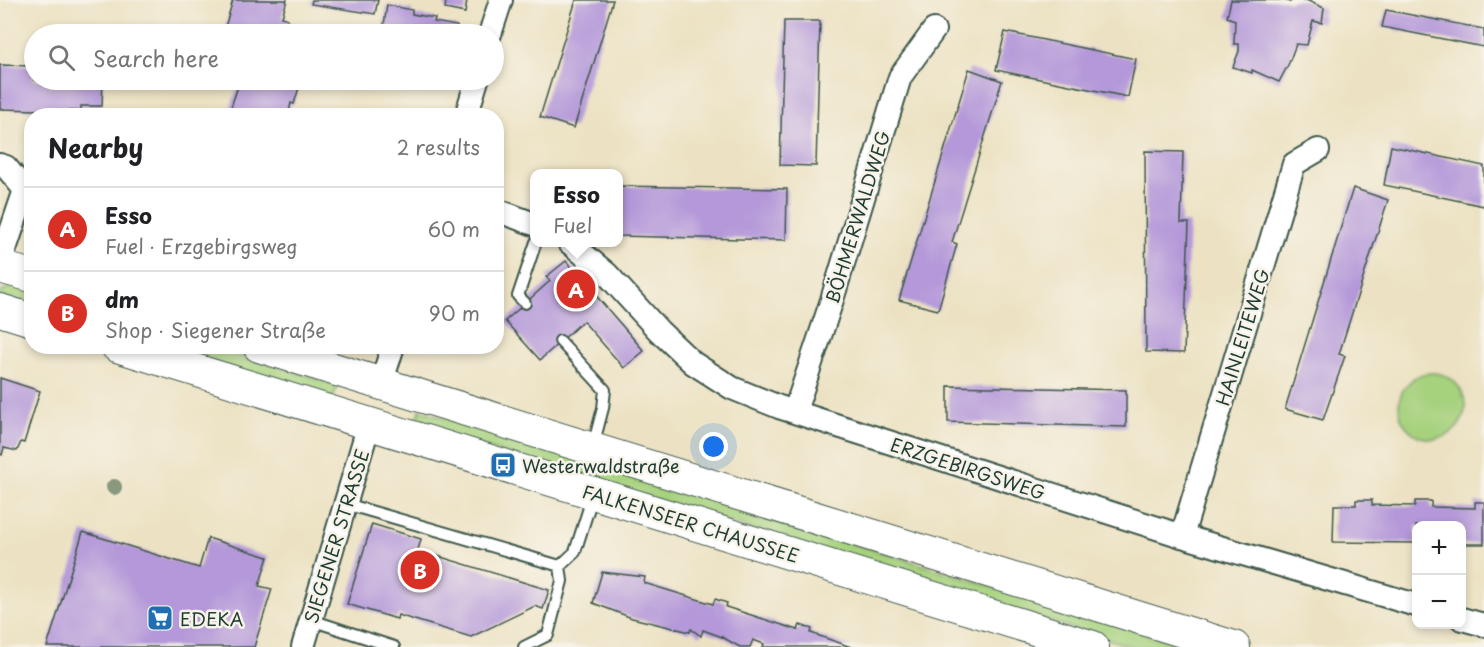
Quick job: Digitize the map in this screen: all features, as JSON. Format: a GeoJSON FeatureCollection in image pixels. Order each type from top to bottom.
{"type":"FeatureCollection","features":[{"type":"Feature","properties":{"kind":"main road"},"geometry":{"type":"LineString","coordinates":[[0,265],[24,273]]}},
{"type":"Feature","properties":{"kind":"main road"},"geometry":{"type":"LineString","coordinates":[[0,310],[24,318]]}},
{"type":"Feature","properties":{"kind":"main road","name":"FALKENSEER CHAUSSEE"},"geometry":{"type":"LineString","coordinates":[[143,354],[1093,647]]}},
{"type":"Feature","properties":{"kind":"main road"},"geometry":{"type":"LineString","coordinates":[[285,354],[1234,647]]}},
{"type":"Feature","properties":{"kind":"main road"},"geometry":{"type":"LineString","coordinates":[[369,424],[381,384]]}},
{"type":"Feature","properties":{"kind":"street"},"geometry":{"type":"LineString","coordinates":[[493,24],[501,0]]}},
{"type":"Feature","properties":{"kind":"street","name":"BÖHMERWALDWEG"},"geometry":{"type":"LineString","coordinates":[[795,411],[831,303],[900,77],[934,30]]}},
{"type":"Feature","properties":{"kind":"street"},"geometry":{"type":"LineString","coordinates":[[468,108],[474,90]]}},
{"type":"Feature","properties":{"kind":"street","name":"HAINLEITEWEG"},"geometry":{"type":"LineString","coordinates":[[1182,536],[1294,164],[1318,150]]}},
{"type":"Feature","properties":{"kind":"street"},"geometry":{"type":"LineString","coordinates":[[0,165],[6,167],[24,185]]}},
{"type":"Feature","properties":{"kind":"street"},"geometry":{"type":"LineString","coordinates":[[0,265],[24,200]]}},
{"type":"Feature","properties":{"kind":"street"},"geometry":{"type":"LineString","coordinates":[[504,213],[530,223]]}},
{"type":"Feature","properties":{"kind":"street","name":"ERZGEBIRGSWEG"},"geometry":{"type":"LineString","coordinates":[[574,247],[608,274],[659,332],[693,363],[732,388],[779,407],[1182,536],[1412,604]]}},
{"type":"Feature","properties":{"kind":"street"},"geometry":{"type":"LineString","coordinates":[[381,384],[390,354]]}},
{"type":"Feature","properties":{"kind":"street","name":"SIEGENER STRASSE"},"geometry":{"type":"LineString","coordinates":[[303,647],[369,424]]}},
{"type":"Feature","properties":{"kind":"street"},"geometry":{"type":"LineString","coordinates":[[1466,620],[1484,625]]}},
{"type":"Feature","properties":{"kind":"lane"},"geometry":{"type":"LineString","coordinates":[[525,303],[518,296],[535,247]]}},
{"type":"Feature","properties":{"kind":"lane"},"geometry":{"type":"LineString","coordinates":[[560,341],[605,390],[603,408],[592,449]]}},
{"type":"Feature","properties":{"kind":"lane"},"geometry":{"type":"LineString","coordinates":[[560,566],[575,552],[594,493]]}},
{"type":"Feature","properties":{"kind":"lane"},"geometry":{"type":"LineString","coordinates":[[346,504],[560,566]]}},
{"type":"Feature","properties":{"kind":"lane"},"geometry":{"type":"LineString","coordinates":[[524,647],[548,635],[562,581],[560,566]]}},
{"type":"Feature","properties":{"kind":"lane"},"geometry":{"type":"LineString","coordinates":[[311,620],[394,647]]}},
{"type":"Feature","properties":{"kind":"green space"},"geometry":{"type":"Polygon","coordinates":[[[12,285],[24,289],[24,304],[0,296],[0,293],[12,285]]]}},
{"type":"Feature","properties":{"kind":"green space"},"geometry":{"type":"Polygon","coordinates":[[[186,354],[236,354],[338,385],[333,399],[186,354]]]}},
{"type":"Feature","properties":{"kind":"green space"},"geometry":{"type":"Polygon","coordinates":[[[1438,373],[1456,382],[1463,393],[1465,406],[1463,419],[1456,430],[1445,437],[1426,439],[1408,430],[1401,419],[1399,400],[1408,382],[1419,375],[1438,373]]]}},
{"type":"Feature","properties":{"kind":"green space"},"geometry":{"type":"Polygon","coordinates":[[[420,410],[1189,647],[1133,647],[415,426],[420,410]]]}},
{"type":"Feature","properties":{"kind":"building"},"geometry":{"type":"Polygon","coordinates":[[[233,0],[287,0],[282,17],[288,19],[288,24],[226,24],[233,0]]]}},
{"type":"Feature","properties":{"kind":"building"},"geometry":{"type":"Polygon","coordinates":[[[312,0],[378,0],[375,14],[311,4],[312,0]]]}},
{"type":"Feature","properties":{"kind":"building"},"geometry":{"type":"Polygon","coordinates":[[[446,0],[467,0],[465,13],[445,9],[446,0]]]}},
{"type":"Feature","properties":{"kind":"building"},"geometry":{"type":"Polygon","coordinates":[[[576,0],[613,0],[574,128],[540,117],[576,0]]]}},
{"type":"Feature","properties":{"kind":"building"},"geometry":{"type":"Polygon","coordinates":[[[1231,0],[1290,2],[1291,0],[1306,0],[1324,8],[1322,23],[1313,21],[1307,45],[1296,44],[1279,82],[1252,70],[1252,73],[1233,67],[1239,44],[1234,44],[1235,20],[1227,17],[1231,0]]]}},
{"type":"Feature","properties":{"kind":"building"},"geometry":{"type":"Polygon","coordinates":[[[387,5],[412,10],[412,14],[435,18],[434,22],[446,24],[384,24],[387,5]]]}},
{"type":"Feature","properties":{"kind":"building"},"geometry":{"type":"Polygon","coordinates":[[[1386,10],[1484,29],[1484,47],[1382,27],[1386,10]]]}},
{"type":"Feature","properties":{"kind":"building"},"geometry":{"type":"Polygon","coordinates":[[[784,21],[820,21],[816,166],[780,165],[784,21]]]}},
{"type":"Feature","properties":{"kind":"building"},"geometry":{"type":"Polygon","coordinates":[[[1005,32],[1136,59],[1128,97],[996,70],[1005,32]]]}},
{"type":"Feature","properties":{"kind":"building"},"geometry":{"type":"Polygon","coordinates":[[[0,65],[24,66],[24,90],[103,90],[102,106],[0,109],[0,65]]]}},
{"type":"Feature","properties":{"kind":"building"},"geometry":{"type":"Polygon","coordinates":[[[969,69],[1002,81],[952,242],[957,244],[938,310],[899,300],[969,69]]]}},
{"type":"Feature","properties":{"kind":"building"},"geometry":{"type":"Polygon","coordinates":[[[237,90],[298,90],[294,104],[291,103],[290,108],[231,108],[237,90]]]}},
{"type":"Feature","properties":{"kind":"building"},"geometry":{"type":"Polygon","coordinates":[[[1391,146],[1484,166],[1484,206],[1384,185],[1391,146]]]}},
{"type":"Feature","properties":{"kind":"building"},"geometry":{"type":"Polygon","coordinates":[[[1145,151],[1183,152],[1181,223],[1189,223],[1184,353],[1146,352],[1145,151]]]}},
{"type":"Feature","properties":{"kind":"building"},"geometry":{"type":"Polygon","coordinates":[[[623,186],[787,189],[786,240],[623,236],[623,186]]]}},
{"type":"Feature","properties":{"kind":"building"},"geometry":{"type":"Polygon","coordinates":[[[1353,188],[1388,200],[1339,354],[1345,356],[1323,420],[1285,409],[1353,188]]]}},
{"type":"Feature","properties":{"kind":"building"},"geometry":{"type":"Polygon","coordinates":[[[566,261],[644,351],[624,368],[583,321],[540,360],[505,321],[550,281],[546,277],[566,261]]]}},
{"type":"Feature","properties":{"kind":"building"},"geometry":{"type":"Polygon","coordinates":[[[0,378],[40,391],[24,443],[21,442],[17,451],[4,448],[2,455],[0,454],[0,378]]]}},
{"type":"Feature","properties":{"kind":"building"},"geometry":{"type":"Polygon","coordinates":[[[948,386],[1126,390],[1126,427],[948,422],[948,386]]]}},
{"type":"Feature","properties":{"kind":"building"},"geometry":{"type":"Polygon","coordinates":[[[1356,500],[1372,500],[1372,505],[1415,506],[1415,501],[1431,501],[1431,507],[1475,508],[1475,502],[1484,502],[1484,544],[1466,544],[1466,521],[1412,521],[1412,543],[1333,542],[1334,505],[1356,505],[1356,500]]]}},
{"type":"Feature","properties":{"kind":"building"},"geometry":{"type":"Polygon","coordinates":[[[372,524],[421,539],[418,550],[549,590],[543,609],[535,606],[471,637],[398,615],[397,619],[347,604],[372,524]]]}},
{"type":"Feature","properties":{"kind":"building","name":"EDEKA"},"geometry":{"type":"Polygon","coordinates":[[[83,532],[199,568],[208,538],[268,557],[259,586],[272,589],[254,647],[47,647],[83,532]]]}},
{"type":"Feature","properties":{"kind":"building"},"geometry":{"type":"Polygon","coordinates":[[[602,572],[645,577],[644,583],[713,604],[715,599],[727,603],[726,607],[798,630],[800,625],[812,629],[811,633],[851,647],[763,647],[764,644],[753,640],[750,647],[740,647],[703,630],[701,636],[691,629],[690,632],[632,618],[593,603],[602,572]]]}},
{"type":"Feature","properties":{"kind":"place","name":"Esso"},"geometry":{"type":"Point","coordinates":[576,289]}},
{"type":"Feature","properties":{"kind":"place","name":"Westerwaldstraße"},"geometry":{"type":"Point","coordinates":[503,465]}},
{"type":"Feature","properties":{"kind":"place","name":"dm"},"geometry":{"type":"Point","coordinates":[420,570]}},
{"type":"Feature","properties":{"kind":"place","name":"EDEKA"},"geometry":{"type":"Point","coordinates":[160,618]}}]}
